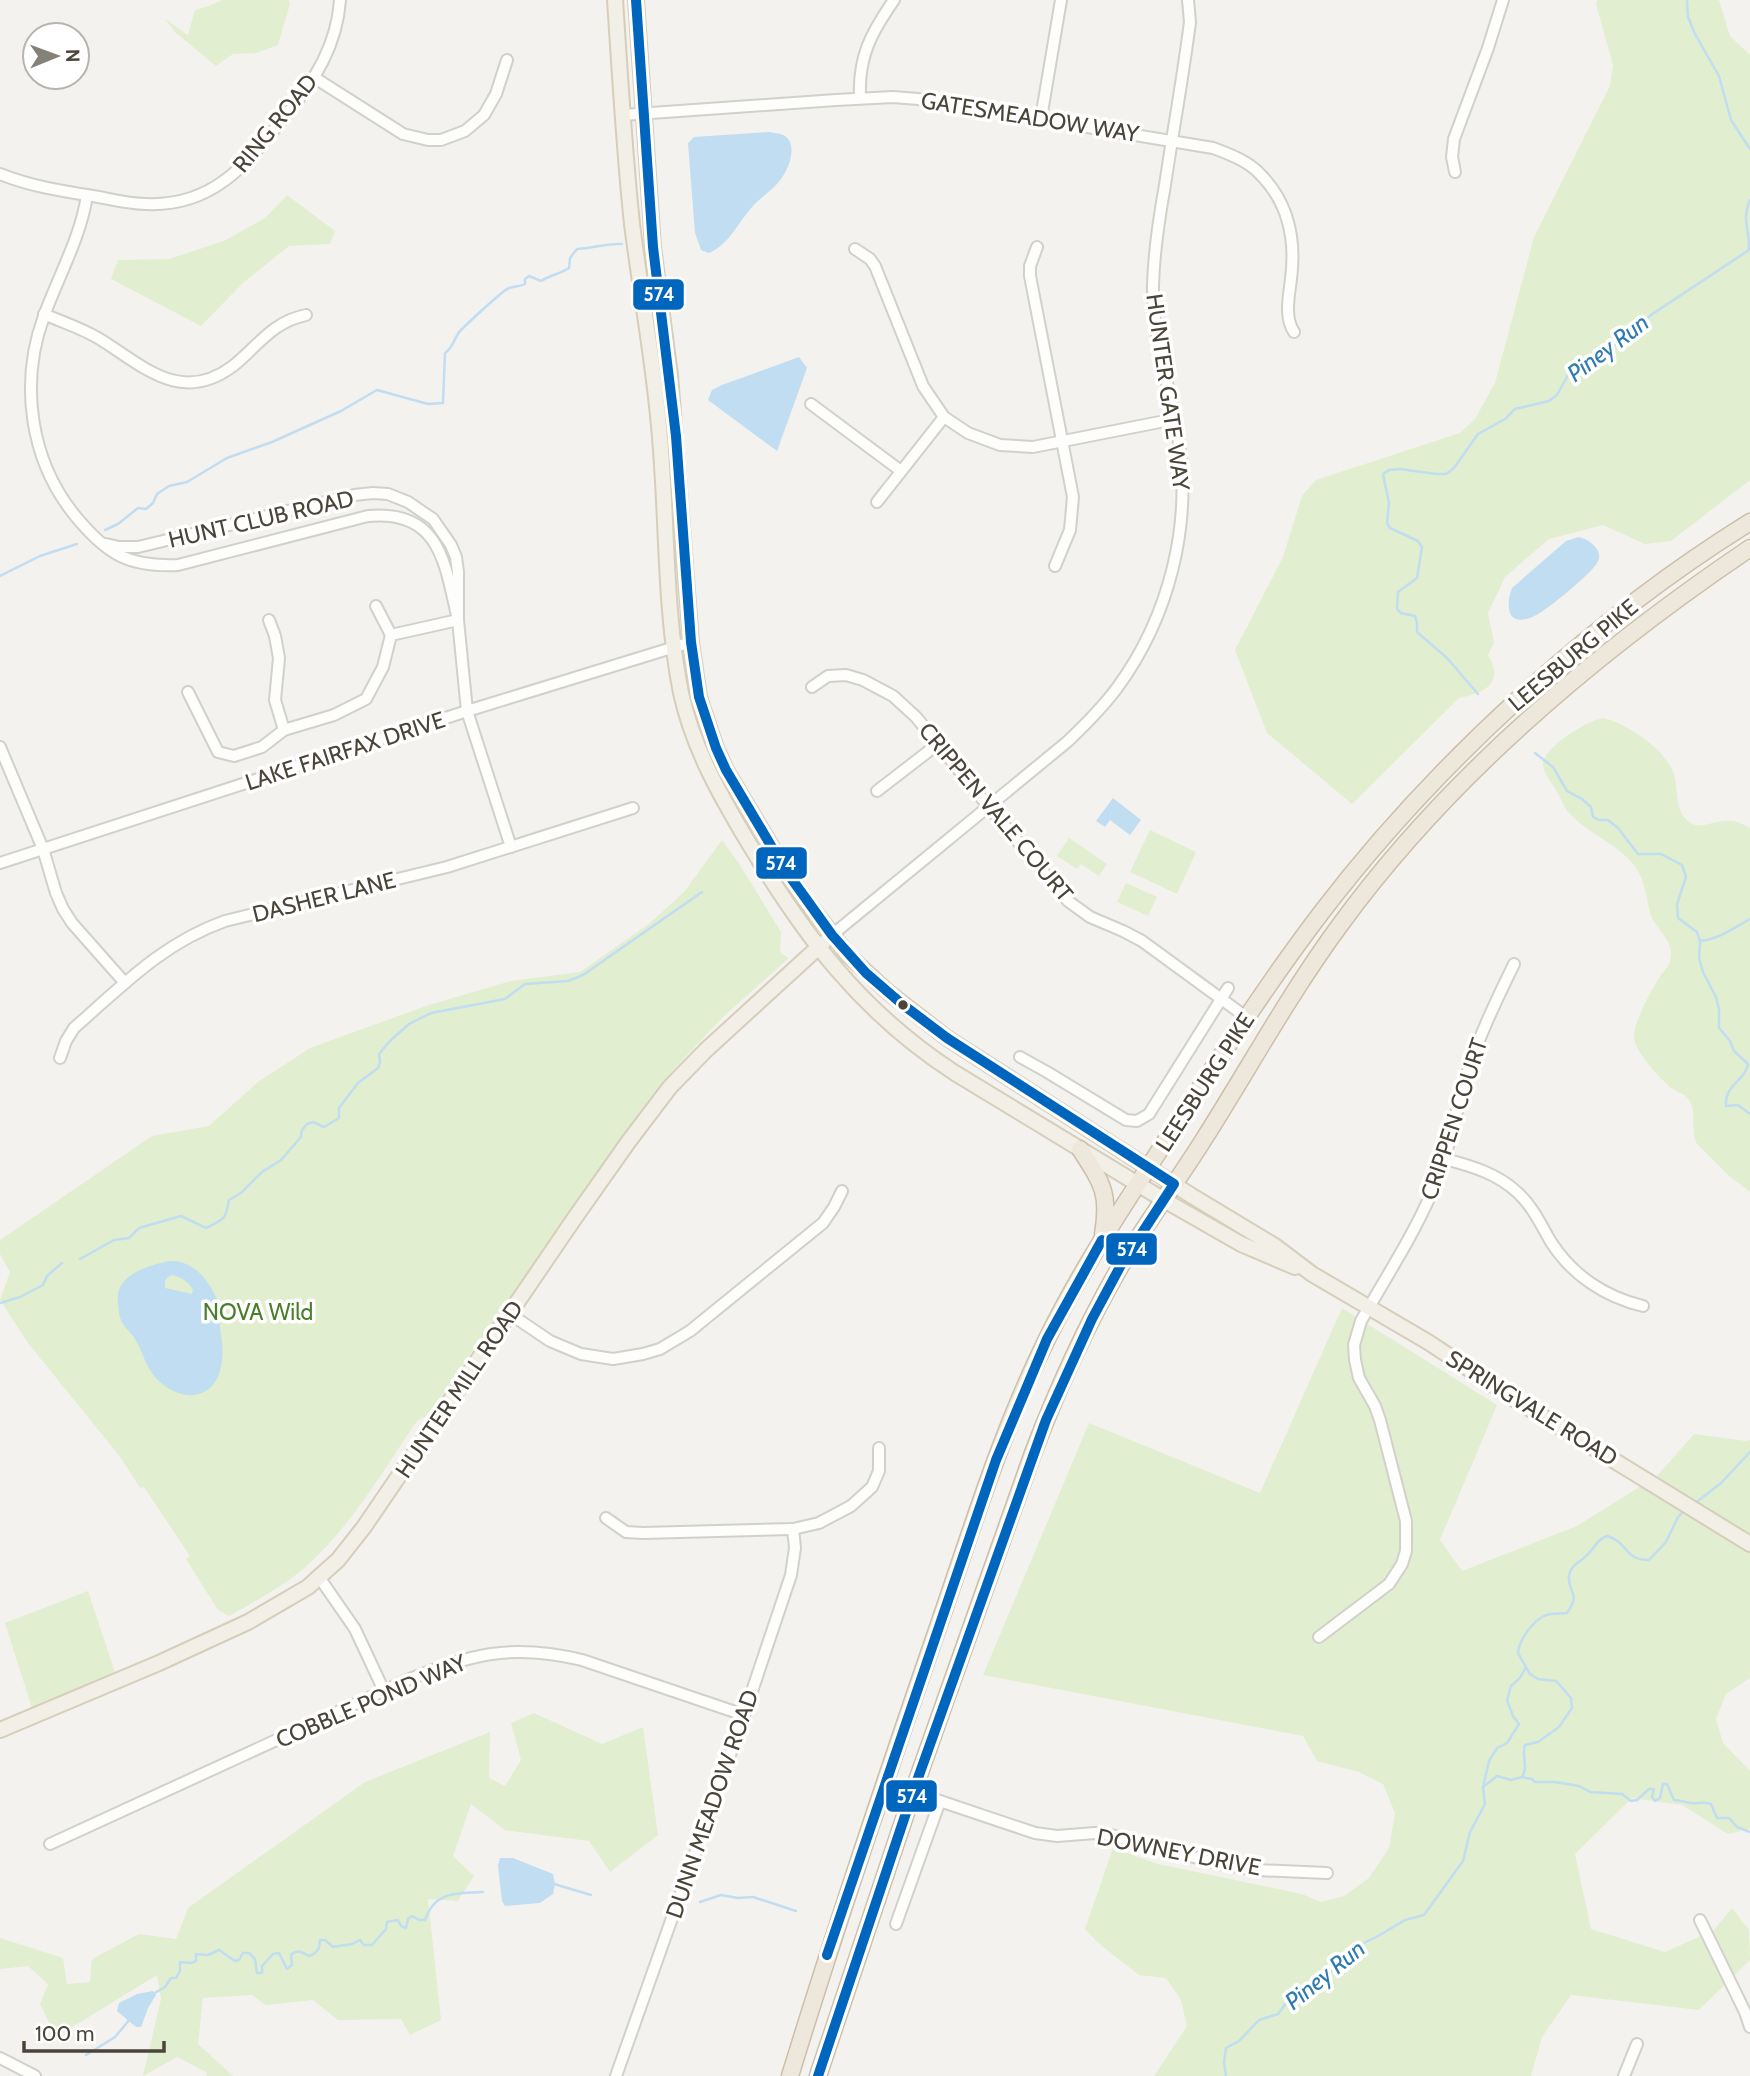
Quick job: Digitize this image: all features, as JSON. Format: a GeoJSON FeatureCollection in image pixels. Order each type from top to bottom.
{"type":"FeatureCollection","features":[{"type":"Feature","properties":{"kind":"highway","name":"LEESBURG PIKE"},"geometry":{"type":"LineString","coordinates":[[790,2076],[831,1942],[996,1460],[1047,1339],[1102,1240],[1246,1017],[1325,908],[1445,770],[1565,659],[1673,575],[1750,522]]}},
{"type":"Feature","properties":{"kind":"highway","name":"LEESBURG PIKE"},"geometry":{"type":"LineString","coordinates":[[818,2076],[913,1791],[1046,1419],[1092,1319],[1121,1265],[1340,925],[1422,828],[1505,742],[1579,675],[1671,603],[1750,548]]}},
{"type":"Feature","properties":{"kind":"highway"},"geometry":{"type":"LineString","coordinates":[[1080,1149],[1104,1188],[1106,1215],[1102,1240]]}},
{"type":"Feature","properties":{"kind":"main road","name":"SPRINGVALE ROAD"},"geometry":{"type":"LineString","coordinates":[[615,0],[632,221],[658,417],[674,647],[687,719],[708,771],[757,857],[818,947],[839,974],[880,1015],[926,1054],[1137,1185],[1241,1244],[1312,1274]]}},
{"type":"Feature","properties":{"kind":"main road","name":"SPRINGVALE ROAD"},"geometry":{"type":"LineString","coordinates":[[636,0],[653,247],[670,375],[691,642],[699,697],[726,770],[786,871],[832,935],[848,955],[888,992],[947,1038],[1275,1246],[1312,1274],[1428,1342],[1522,1404],[1750,1545]]}},
{"type":"Feature","properties":{"kind":"main road","name":"HUNTER MILL ROAD"},"geometry":{"type":"LineString","coordinates":[[0,1730],[248,1622],[308,1587],[338,1560],[364,1527],[629,1140],[670,1087],[706,1049],[832,935]]}},
{"type":"Feature","properties":{"kind":"street","name":"RING ROAD"},"geometry":{"type":"LineString","coordinates":[[0,174],[40,187],[134,203],[166,204],[200,195],[217,187],[255,153],[315,78],[331,43],[340,0]]}},
{"type":"Feature","properties":{"kind":"street"},"geometry":{"type":"LineString","coordinates":[[860,99],[861,68],[865,51],[876,26],[894,0]]}},
{"type":"Feature","properties":{"kind":"street"},"geometry":{"type":"LineString","coordinates":[[1041,118],[1061,0]]}},
{"type":"Feature","properties":{"kind":"street","name":"HUNTER GATE WAY"},"geometry":{"type":"LineString","coordinates":[[832,935],[1067,742],[1101,707],[1132,665],[1156,620],[1174,566],[1182,513],[1182,464],[1156,324],[1153,287],[1156,242],[1190,22],[1188,0]]}},
{"type":"Feature","properties":{"kind":"street"},"geometry":{"type":"LineString","coordinates":[[1455,172],[1452,157],[1454,139],[1503,0]]}},
{"type":"Feature","properties":{"kind":"street"},"geometry":{"type":"LineString","coordinates":[[315,78],[403,134],[441,140],[465,131],[484,115],[496,93],[507,60]]}},
{"type":"Feature","properties":{"kind":"street","name":"GATESMEADOW WAY"},"geometry":{"type":"LineString","coordinates":[[623,115],[860,99],[918,99],[1213,148],[1237,157],[1260,173],[1278,197],[1288,218],[1293,237],[1294,260],[1288,317],[1294,332]]}},
{"type":"Feature","properties":{"kind":"street","name":"HUNT CLUB ROAD"},"geometry":{"type":"LineString","coordinates":[[87,195],[83,216],[44,314],[31,367],[34,431],[47,470],[59,493],[82,524],[124,559],[141,564],[178,565],[382,514],[402,518],[420,527],[440,550],[458,620]]}},
{"type":"Feature","properties":{"kind":"street"},"geometry":{"type":"LineString","coordinates":[[1037,247],[1030,266],[1030,276],[1072,486],[1072,513],[1067,538],[1055,566]]}},
{"type":"Feature","properties":{"kind":"street"},"geometry":{"type":"LineString","coordinates":[[855,249],[875,266],[920,381],[944,417],[968,433],[1000,445],[1033,447],[1175,419]]}},
{"type":"Feature","properties":{"kind":"street"},"geometry":{"type":"LineString","coordinates":[[44,314],[97,337],[155,375],[181,382],[221,373],[233,366],[274,328],[293,317],[306,315]]}},
{"type":"Feature","properties":{"kind":"street"},"geometry":{"type":"LineString","coordinates":[[811,404],[901,471]]}},
{"type":"Feature","properties":{"kind":"street"},"geometry":{"type":"LineString","coordinates":[[877,502],[944,417]]}},
{"type":"Feature","properties":{"kind":"street","name":"HUNT CLUB ROAD"},"geometry":{"type":"LineString","coordinates":[[102,543],[138,547],[373,493],[408,502],[433,519],[444,533],[456,557],[458,620],[467,711],[511,847]]}},
{"type":"Feature","properties":{"kind":"street"},"geometry":{"type":"LineString","coordinates":[[330,501],[335,524]]}},
{"type":"Feature","properties":{"kind":"street"},"geometry":{"type":"LineString","coordinates":[[188,692],[218,752],[234,755],[262,747],[284,730],[334,715],[366,699],[383,667],[391,635],[376,606]]}},
{"type":"Feature","properties":{"kind":"street"},"geometry":{"type":"LineString","coordinates":[[269,620],[279,658],[275,701],[284,730]]}},
{"type":"Feature","properties":{"kind":"street"},"geometry":{"type":"LineString","coordinates":[[391,635],[458,620]]}},
{"type":"Feature","properties":{"kind":"street","name":"LAKE FAIRFAX DRIVE"},"geometry":{"type":"LineString","coordinates":[[0,863],[467,711],[691,642]]}},
{"type":"Feature","properties":{"kind":"street","name":"CRIPPEN VALE COURT"},"geometry":{"type":"LineString","coordinates":[[812,687],[828,676],[838,675],[880,687],[907,708],[1068,901],[1090,917],[1142,941],[1246,1017]]}},
{"type":"Feature","properties":{"kind":"street"},"geometry":{"type":"LineString","coordinates":[[877,791],[938,744]]}},
{"type":"Feature","properties":{"kind":"street"},"geometry":{"type":"LineString","coordinates":[[0,747],[43,849],[63,909],[125,983]]}},
{"type":"Feature","properties":{"kind":"street","name":"DASHER LANE"},"geometry":{"type":"LineString","coordinates":[[60,1058],[74,1028],[165,950],[185,938],[225,921],[447,867],[633,807]]}},
{"type":"Feature","properties":{"kind":"street","name":"CRIPPEN COURT"},"geometry":{"type":"LineString","coordinates":[[1319,1637],[1389,1584],[1402,1564],[1406,1551],[1405,1521],[1380,1420],[1359,1378],[1354,1360],[1357,1332],[1417,1225],[1445,1158],[1465,1078],[1478,1042],[1514,964]]}},
{"type":"Feature","properties":{"kind":"street"},"geometry":{"type":"LineString","coordinates":[[1020,1057],[1126,1120],[1137,1121],[1149,1114],[1228,988]]}},
{"type":"Feature","properties":{"kind":"street"},"geometry":{"type":"LineString","coordinates":[[1445,1158],[1478,1168],[1508,1185],[1530,1205],[1553,1244],[1577,1272],[1608,1294],[1643,1307]]}},
{"type":"Feature","properties":{"kind":"street"},"geometry":{"type":"LineString","coordinates":[[510,1314],[550,1340],[581,1354],[629,1358],[660,1349],[690,1331],[823,1223],[842,1191]]}},
{"type":"Feature","properties":{"kind":"street"},"geometry":{"type":"LineString","coordinates":[[606,1518],[626,1531],[643,1533],[793,1529],[819,1523],[840,1513],[867,1493],[878,1476],[879,1448]]}},
{"type":"Feature","properties":{"kind":"street","name":"DUNN MEADOW ROAD"},"geometry":{"type":"LineString","coordinates":[[616,2076],[791,1575],[795,1548],[793,1529]]}},
{"type":"Feature","properties":{"kind":"street"},"geometry":{"type":"LineString","coordinates":[[319,1577],[355,1629],[384,1691]]}},
{"type":"Feature","properties":{"kind":"street","name":"COBBLE POND WAY"},"geometry":{"type":"LineString","coordinates":[[50,1844],[443,1665],[501,1651],[538,1652],[582,1660],[744,1715]]}},
{"type":"Feature","properties":{"kind":"street","name":"DOWNEY DRIVE"},"geometry":{"type":"LineString","coordinates":[[913,1791],[1035,1833],[1058,1836],[1095,1833],[1111,1835],[1220,1864],[1256,1870],[1327,1873]]}},
{"type":"Feature","properties":{"kind":"street"},"geometry":{"type":"LineString","coordinates":[[896,1924],[940,1801]]}},
{"type":"Feature","properties":{"kind":"street"},"geometry":{"type":"LineString","coordinates":[[1700,1920],[1750,2027]]}},
{"type":"Feature","properties":{"kind":"street"},"geometry":{"type":"LineString","coordinates":[[1623,2076],[1637,2044]]}},
{"type":"Feature","properties":{"kind":"street"},"geometry":{"type":"LineString","coordinates":[[0,2058],[35,2076]]}},
{"type":"Feature","properties":{"kind":"green space"},"geometry":{"type":"Polygon","coordinates":[[[222,0],[289,0],[278,45],[256,53],[233,54],[216,66],[176,33],[165,19],[188,35],[195,10],[222,0]]]}},
{"type":"Feature","properties":{"kind":"green space"},"geometry":{"type":"Polygon","coordinates":[[[1597,0],[1719,0],[1730,36],[1750,55],[1750,480],[1671,541],[1645,544],[1603,525],[1549,539],[1505,577],[1488,613],[1494,643],[1488,655],[1494,673],[1490,685],[1477,693],[1459,698],[1352,804],[1267,733],[1235,650],[1283,557],[1302,496],[1316,480],[1460,433],[1475,419],[1495,383],[1534,237],[1610,86],[1613,65],[1597,0]]]}},
{"type":"Feature","properties":{"kind":"green space"},"geometry":{"type":"Polygon","coordinates":[[[287,195],[335,231],[330,244],[289,246],[244,282],[201,326],[111,279],[118,260],[169,259],[224,241],[265,218],[287,195]]]}},
{"type":"Feature","properties":{"kind":"green space"},"geometry":{"type":"Polygon","coordinates":[[[1603,718],[1635,732],[1665,758],[1675,778],[1681,813],[1689,822],[1701,825],[1732,821],[1750,828],[1750,1192],[1728,1175],[1697,1144],[1689,1100],[1660,1077],[1642,1056],[1635,1042],[1635,1029],[1640,1014],[1668,965],[1671,954],[1668,942],[1652,918],[1641,877],[1619,850],[1571,815],[1543,765],[1545,758],[1558,743],[1577,729],[1603,718]]]}},
{"type":"Feature","properties":{"kind":"green space"},"geometry":{"type":"Polygon","coordinates":[[[1150,830],[1196,852],[1177,894],[1130,872],[1150,830]]]}},
{"type":"Feature","properties":{"kind":"green space"},"geometry":{"type":"Polygon","coordinates":[[[1069,838],[1107,864],[1099,876],[1081,864],[1077,869],[1057,856],[1069,838]]]}},
{"type":"Feature","properties":{"kind":"green space","name":"NOVA Wild"},"geometry":{"type":"Polygon","coordinates":[[[722,840],[781,932],[780,953],[789,958],[724,1016],[675,1068],[621,1138],[428,1415],[417,1421],[335,1537],[302,1570],[276,1589],[229,1616],[218,1610],[186,1559],[190,1556],[144,1487],[140,1488],[121,1458],[28,1343],[0,1300],[10,1272],[0,1254],[0,1240],[152,1136],[209,1126],[258,1082],[310,1048],[426,1006],[511,981],[580,972],[649,924],[684,892],[722,840]]]}},
{"type":"Feature","properties":{"kind":"green space"},"geometry":{"type":"Polygon","coordinates":[[[1126,883],[1157,897],[1148,916],[1117,902],[1126,883]]]}},
{"type":"Feature","properties":{"kind":"green space"},"geometry":{"type":"Polygon","coordinates":[[[1342,1308],[1497,1405],[1440,1540],[1462,1571],[1577,1526],[1657,1476],[1694,1434],[1750,1440],[1750,1678],[1726,1694],[1716,1719],[1723,1743],[1750,1771],[1750,1829],[1728,1834],[1682,1805],[1632,1798],[1575,1854],[1591,1929],[1665,1952],[1714,1930],[1732,1908],[1749,1930],[1750,1960],[1699,2010],[1571,1995],[1542,2037],[1531,2076],[1154,2076],[1187,2026],[1181,2000],[1166,1978],[1139,1975],[1097,1942],[1085,1929],[1113,1848],[1158,1864],[1302,1894],[1321,1902],[1344,1896],[1369,1878],[1389,1848],[1395,1813],[1383,1784],[1359,1772],[1317,1761],[1303,1736],[983,1675],[1089,1423],[1260,1493],[1342,1308]]]}},
{"type":"Feature","properties":{"kind":"green space"},"geometry":{"type":"Polygon","coordinates":[[[88,1591],[115,1672],[32,1708],[5,1623],[88,1591]]]}},
{"type":"Feature","properties":{"kind":"green space"},"geometry":{"type":"Polygon","coordinates":[[[534,1713],[602,1744],[643,1727],[658,1835],[610,1872],[589,1841],[505,1830],[471,1804],[453,1856],[474,1876],[458,1901],[428,1899],[441,2020],[410,2035],[401,2019],[338,2020],[313,2000],[266,2005],[252,1995],[203,1998],[198,2044],[233,2076],[207,2076],[206,2072],[177,2057],[143,2076],[161,1999],[157,1975],[56,2037],[40,2004],[48,1984],[28,1966],[0,1969],[0,1938],[63,1958],[67,1984],[90,1982],[92,1959],[139,1934],[176,1939],[188,1908],[365,1782],[490,1732],[489,1778],[505,1786],[521,1760],[511,1723],[534,1713]]]}},
{"type":"Feature","properties":{"kind":"water"},"geometry":{"type":"Polygon","coordinates":[[[769,132],[785,136],[791,144],[786,172],[753,206],[723,244],[709,253],[701,250],[695,233],[688,143],[694,137],[769,132]]]}},
{"type":"Feature","properties":{"kind":"water"},"geometry":{"type":"Polygon","coordinates":[[[799,357],[807,368],[777,451],[708,400],[712,390],[722,385],[799,357]]]}},
{"type":"Feature","properties":{"kind":"water"},"geometry":{"type":"Polygon","coordinates":[[[1579,537],[1591,543],[1599,554],[1593,569],[1566,594],[1536,615],[1522,620],[1512,616],[1509,601],[1512,588],[1566,541],[1579,537]]]}},
{"type":"Feature","properties":{"kind":"water"},"geometry":{"type":"Polygon","coordinates":[[[1113,798],[1141,820],[1130,835],[1110,820],[1105,827],[1096,821],[1113,798]]]}},
{"type":"Feature","properties":{"kind":"water"},"geometry":{"type":"Polygon","coordinates":[[[169,1261],[184,1263],[202,1275],[221,1308],[221,1369],[212,1386],[194,1395],[175,1392],[158,1380],[120,1317],[118,1293],[121,1285],[142,1269],[169,1261]],[[172,1275],[165,1281],[165,1288],[192,1294],[193,1290],[184,1280],[172,1275]]]}},
{"type":"Feature","properties":{"kind":"water"},"geometry":{"type":"Polygon","coordinates":[[[500,1858],[513,1858],[553,1874],[553,1894],[540,1903],[505,1906],[498,1866],[500,1858]]]}},
{"type":"Feature","properties":{"kind":"water"},"geometry":{"type":"Polygon","coordinates":[[[153,1991],[156,1995],[141,2027],[136,2027],[117,2011],[119,2003],[137,1994],[153,1991]]]}},
{"type":"Feature","properties":{"kind":"waterway"},"geometry":{"type":"LineString","coordinates":[[1687,0],[1688,17],[1719,76],[1731,120],[1750,149]]}},
{"type":"Feature","properties":{"kind":"waterway","name":"Piney Run"},"geometry":{"type":"LineString","coordinates":[[1478,694],[1447,658],[1417,632],[1415,616],[1401,613],[1397,609],[1398,592],[1417,578],[1422,547],[1418,541],[1390,528],[1387,523],[1389,503],[1383,474],[1389,470],[1400,469],[1446,474],[1454,468],[1478,434],[1505,419],[1515,409],[1549,401],[1557,395],[1568,375],[1593,364],[1651,315],[1749,250],[1746,219],[1750,200]]}},
{"type":"Feature","properties":{"kind":"waterway"},"geometry":{"type":"LineString","coordinates":[[105,530],[118,524],[138,508],[146,509],[157,494],[169,486],[187,482],[227,458],[272,442],[341,411],[377,390],[428,404],[443,403],[445,353],[461,330],[493,301],[509,288],[525,284],[525,279],[529,276],[541,281],[569,268],[570,258],[577,249],[622,244]]}},
{"type":"Feature","properties":{"kind":"waterway"},"geometry":{"type":"LineString","coordinates":[[0,576],[40,556],[77,544]]}},
{"type":"Feature","properties":{"kind":"waterway","name":"Piney Run"},"geometry":{"type":"LineString","coordinates":[[1535,753],[1553,767],[1567,791],[1591,807],[1593,817],[1608,820],[1618,828],[1638,854],[1661,854],[1682,865],[1686,877],[1677,904],[1678,918],[1697,932],[1700,941],[1699,958],[1719,1009],[1719,1028],[1730,1041],[1734,1051],[1748,1064],[1728,1093],[1726,1106],[1738,1105],[1750,1114]]}},
{"type":"Feature","properties":{"kind":"waterway"},"geometry":{"type":"LineString","coordinates":[[80,1259],[114,1240],[129,1238],[139,1228],[181,1216],[206,1228],[221,1220],[229,1200],[281,1160],[301,1137],[307,1124],[313,1122],[324,1127],[339,1118],[339,1108],[358,1083],[378,1068],[379,1054],[409,1024],[431,1013],[505,999],[525,984],[568,981],[583,975],[702,892]]}},
{"type":"Feature","properties":{"kind":"waterway"},"geometry":{"type":"LineString","coordinates":[[1700,941],[1720,936],[1750,919]]}},
{"type":"Feature","properties":{"kind":"waterway"},"geometry":{"type":"LineString","coordinates":[[0,1303],[20,1297],[43,1285],[47,1276],[62,1263]]}},
{"type":"Feature","properties":{"kind":"waterway","name":"Piney Run"},"geometry":{"type":"LineString","coordinates":[[1694,1504],[1721,1483],[1750,1452]]}},
{"type":"Feature","properties":{"kind":"waterway","name":"Piney Run"},"geometry":{"type":"LineString","coordinates":[[1483,1787],[1497,1776],[1511,1780],[1522,1777],[1525,1769],[1525,1745],[1538,1742],[1559,1727],[1572,1708],[1571,1698],[1556,1681],[1538,1679],[1530,1674],[1518,1653],[1524,1637],[1539,1619],[1549,1614],[1567,1613],[1574,1597],[1569,1582],[1571,1569],[1607,1536],[1619,1542],[1635,1557],[1649,1560],[1666,1542],[1678,1517],[1685,1510]]}},
{"type":"Feature","properties":{"kind":"waterway","name":"Piney Run"},"geometry":{"type":"LineString","coordinates":[[1226,2076],[1226,2048],[1239,2041],[1259,2020],[1278,2014],[1293,1994],[1322,1982],[1348,1951],[1405,1920],[1424,1915],[1463,1861],[1470,1832],[1485,1804],[1483,1787],[1489,1761],[1497,1748],[1507,1743],[1519,1724],[1507,1700],[1511,1686],[1520,1678],[1526,1667]]}},
{"type":"Feature","properties":{"kind":"waterway"},"geometry":{"type":"LineString","coordinates":[[1522,1777],[1535,1782],[1579,1786],[1590,1792],[1622,1794],[1631,1801],[1637,1800],[1649,1789],[1654,1789],[1652,1797],[1655,1801],[1660,1798],[1663,1784],[1667,1784],[1674,1800],[1711,1804],[1717,1818],[1729,1818],[1737,1827],[1750,1832]]}},
{"type":"Feature","properties":{"kind":"waterway"},"geometry":{"type":"LineString","coordinates":[[554,1884],[591,1895]]}},
{"type":"Feature","properties":{"kind":"waterway"},"geometry":{"type":"LineString","coordinates":[[153,1994],[165,1987],[171,1978],[176,1978],[180,1971],[180,1962],[196,1961],[196,1954],[208,1955],[219,1950],[235,1961],[239,1960],[243,1953],[249,1953],[255,1959],[257,1973],[262,1973],[262,1966],[273,1954],[279,1953],[287,1969],[292,1965],[293,1953],[312,1955],[319,1948],[320,1940],[325,1940],[333,1947],[360,1940],[364,1945],[372,1945],[386,1929],[387,1922],[398,1920],[401,1926],[406,1928],[408,1919],[412,1916],[425,1920],[429,1910],[441,1898],[483,1892]]}},
{"type":"Feature","properties":{"kind":"waterway"},"geometry":{"type":"LineString","coordinates":[[700,1902],[721,1895],[753,1897],[796,1911]]}},
{"type":"Feature","properties":{"kind":"waterway"},"geometry":{"type":"LineString","coordinates":[[86,2055],[115,2037],[130,2019]]}},
{"type":"Feature","properties":{"kind":"transit line","name":"574"},"geometry":{"type":"LineString","coordinates":[[636,0],[653,247],[676,436],[691,642],[699,697],[716,748],[726,770],[786,871],[832,935],[866,973],[947,1038],[1174,1184],[1121,1265],[1092,1319],[1046,1420],[913,1792],[818,2076]]}},
{"type":"Feature","properties":{"kind":"transit line","name":"574"},"geometry":{"type":"LineString","coordinates":[[827,1955],[996,1460],[1047,1339],[1102,1240]]}}]}
